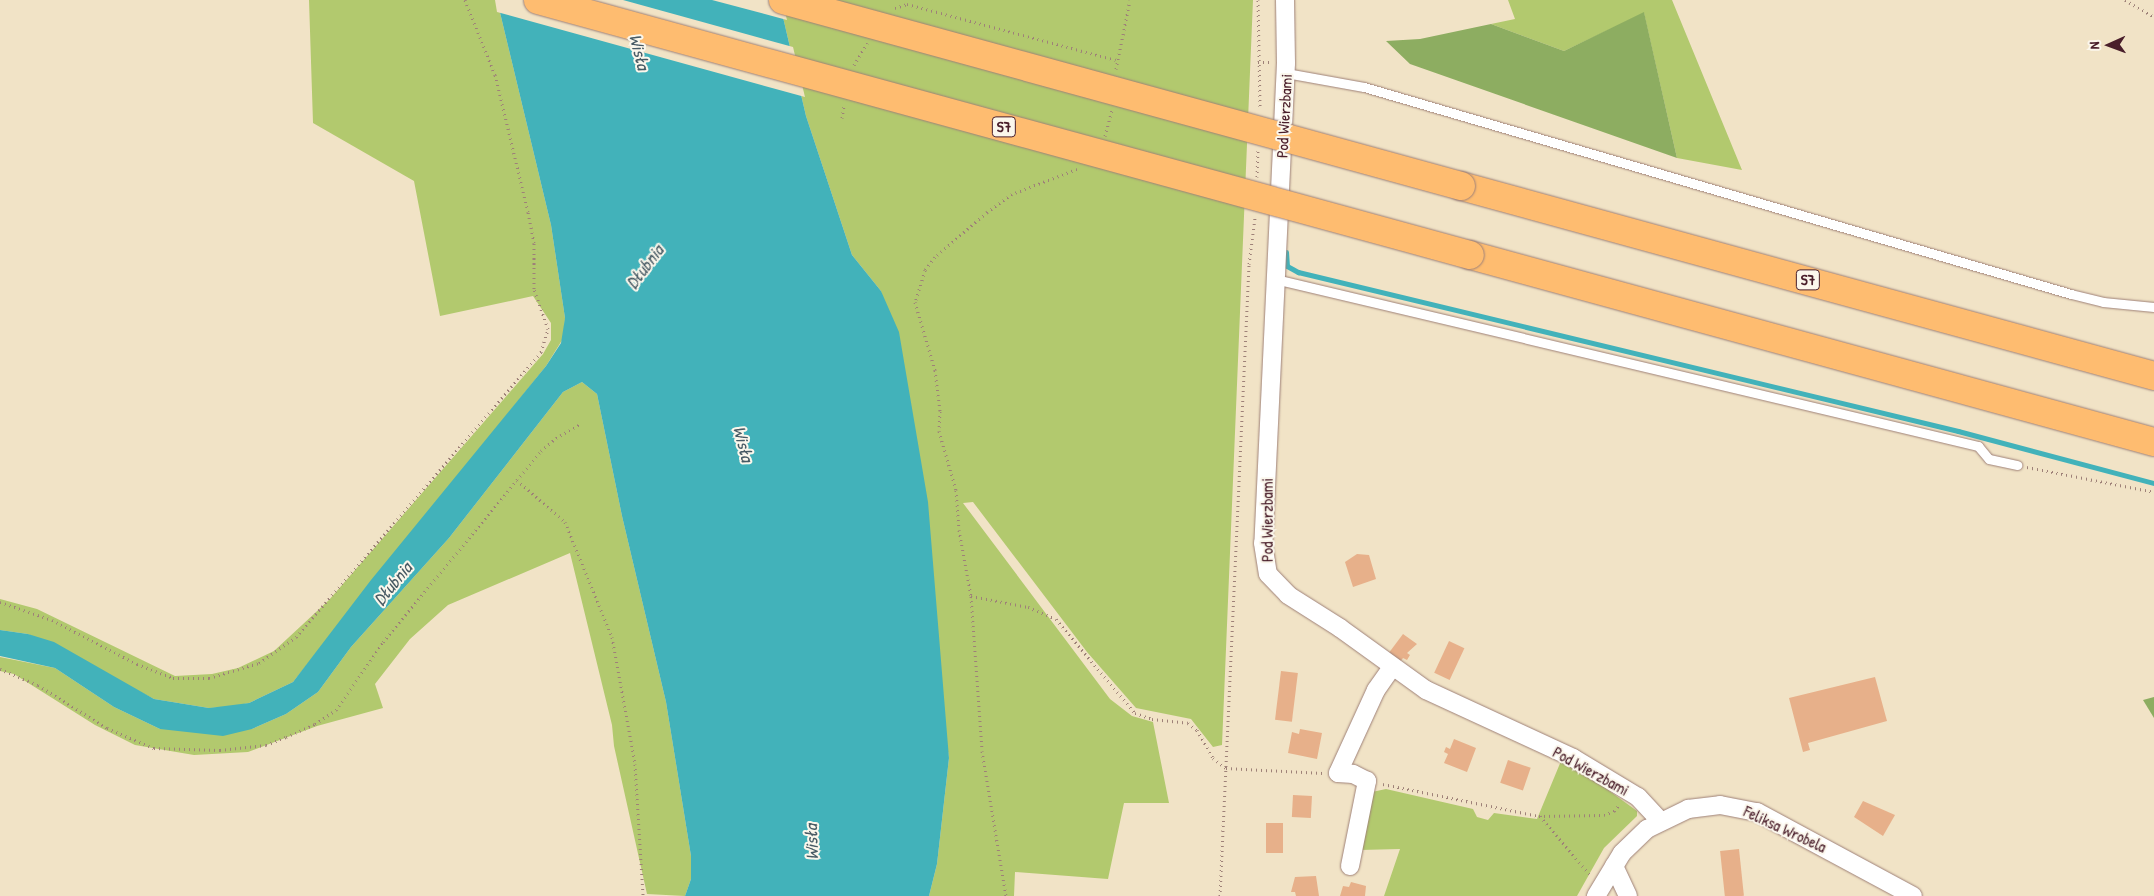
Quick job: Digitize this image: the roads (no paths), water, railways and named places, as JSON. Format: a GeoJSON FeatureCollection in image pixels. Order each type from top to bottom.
{"type":"FeatureCollection","features":[{"type":"Feature","properties":{"kind":"highway","name":"S7"},"geometry":{"type":"LineString","coordinates":[[538,0],[2154,442]]}},
{"type":"Feature","properties":{"kind":"highway","name":"S7"},"geometry":{"type":"LineString","coordinates":[[783,0],[2154,376]]}},
{"type":"Feature","properties":{"kind":"street","name":"Pod Wierzbami"},"geometry":{"type":"LineString","coordinates":[[1286,0],[1286,73],[1263,543],[1266,567],[1272,581],[1288,595],[1340,628],[1426,690],[1573,758],[1627,791],[1649,807],[1660,821]]}},
{"type":"Feature","properties":{"kind":"street"},"geometry":{"type":"LineString","coordinates":[[1350,866],[1367,781],[1353,774],[1338,773],[1376,690],[1392,667]]}},
{"type":"Feature","properties":{"kind":"street","name":"Feliksa Wrobela"},"geometry":{"type":"LineString","coordinates":[[1596,896],[1614,866],[1634,840],[1660,821],[1703,806],[1739,807],[1757,812],[1913,896]]}},
{"type":"Feature","properties":{"kind":"street"},"geometry":{"type":"LineString","coordinates":[[1614,866],[1628,896]]}},
{"type":"Feature","properties":{"kind":"lane"},"geometry":{"type":"LineString","coordinates":[[1286,73],[1364,88],[2070,294],[2103,302],[2154,307]]}},
{"type":"Feature","properties":{"kind":"lane"},"geometry":{"type":"LineString","coordinates":[[1275,279],[1978,446],[1989,458],[2017,465]]}},
{"type":"Feature","properties":{"kind":"water"},"geometry":{"type":"Polygon","coordinates":[[[497,0],[779,0],[806,116],[852,255],[881,291],[899,332],[928,502],[949,758],[937,864],[929,896],[685,896],[691,879],[691,856],[666,702],[622,516],[597,394],[582,382],[563,392],[449,538],[351,647],[318,692],[286,714],[252,729],[223,736],[160,729],[114,707],[55,668],[0,656],[0,630],[28,634],[54,642],[154,699],[209,708],[249,703],[293,682],[371,580],[546,366],[561,343],[565,318],[551,225],[497,0]]]}},
{"type":"Feature","properties":{"kind":"waterway"},"geometry":{"type":"LineString","coordinates":[[1286,252],[1287,266],[1298,272],[1958,431],[2154,483]]}},
{"type":"Feature","properties":{"kind":"water label","name":"Wisła"},"geometry":{"type":"Point","coordinates":[639,52]}},
{"type":"Feature","properties":{"kind":"water label","name":"Dłubnia"},"geometry":{"type":"Point","coordinates":[645,267]}},
{"type":"Feature","properties":{"kind":"water label","name":"Wisła"},"geometry":{"type":"Point","coordinates":[743,444]}},
{"type":"Feature","properties":{"kind":"water label","name":"Dłubnia"},"geometry":{"type":"Point","coordinates":[393,584]}},
{"type":"Feature","properties":{"kind":"water label","name":"Wisła"},"geometry":{"type":"Point","coordinates":[812,842]}}]}
